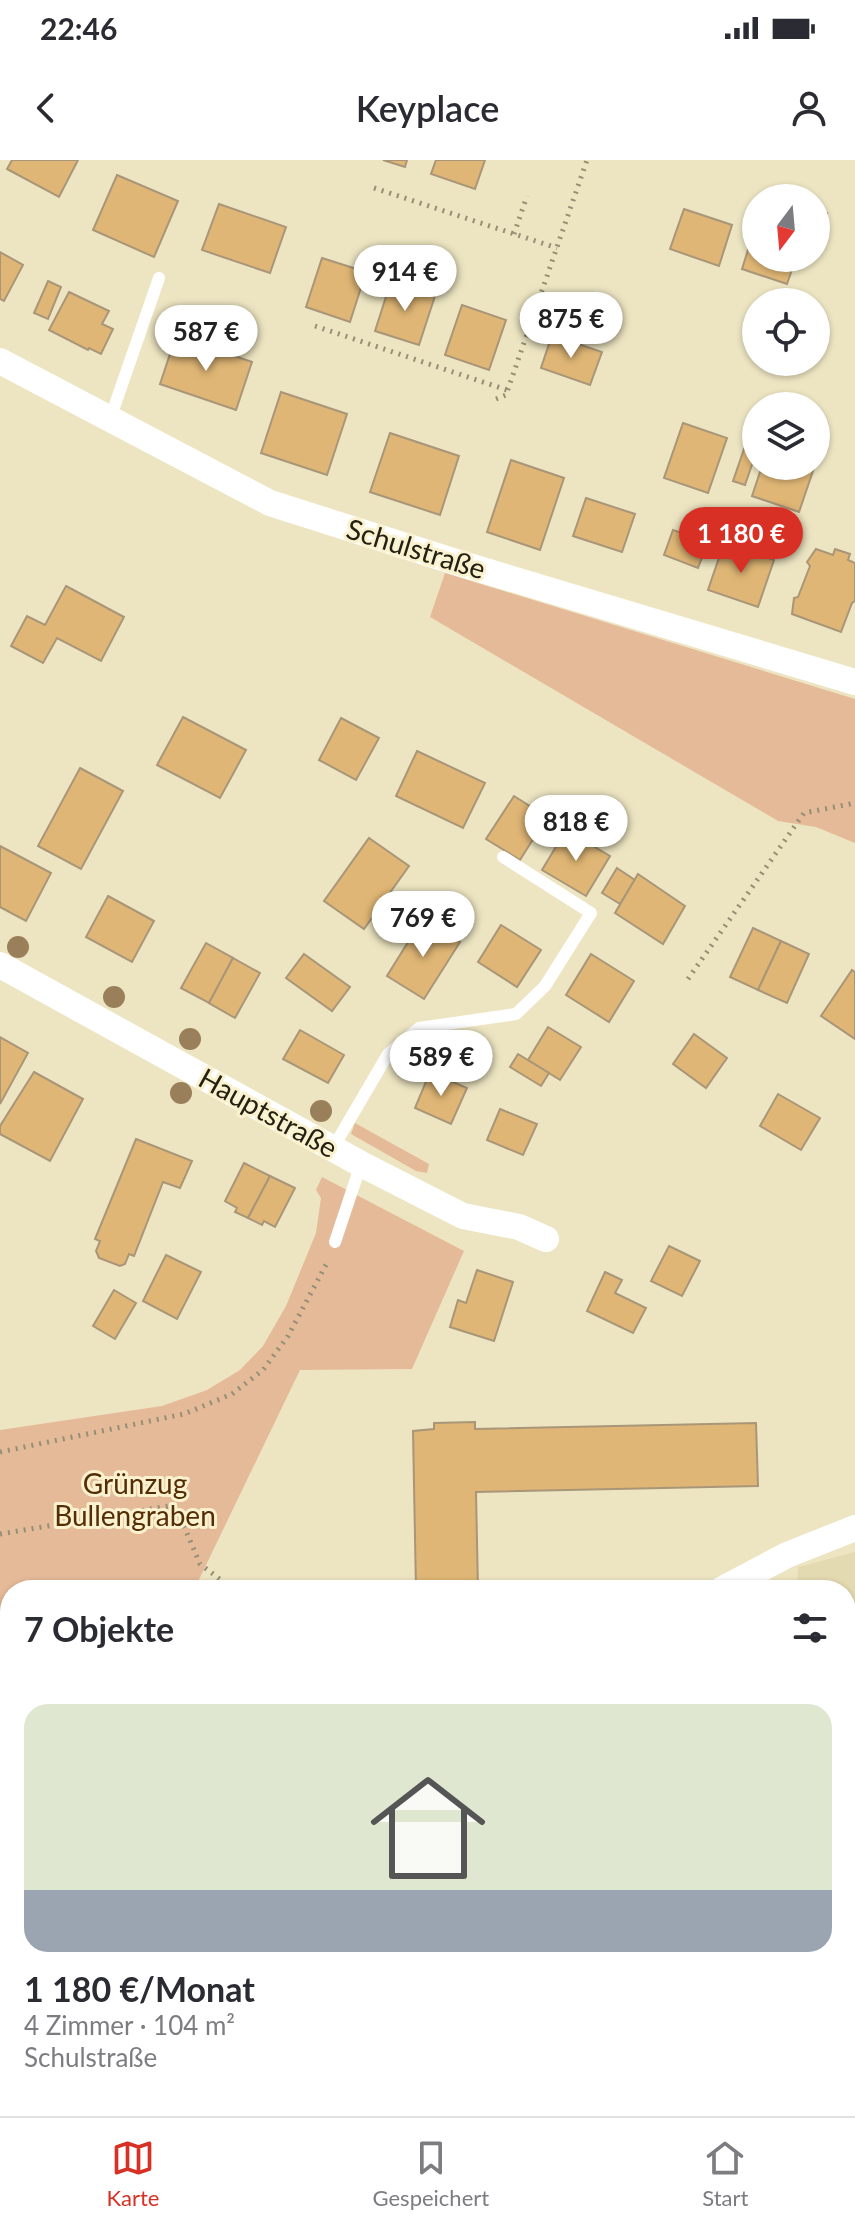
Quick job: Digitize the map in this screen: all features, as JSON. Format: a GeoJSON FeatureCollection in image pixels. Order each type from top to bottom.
{"type":"FeatureCollection","features":[{"type":"Feature","properties":{"kind":"street","name":"Schulstraße"},"geometry":{"type":"LineString","coordinates":[[0,361],[270,503],[855,682]]}},
{"type":"Feature","properties":{"kind":"street","name":"Hauptstraße"},"geometry":{"type":"LineString","coordinates":[[0,965],[361,1164],[463,1216],[519,1227],[546,1239]]}},
{"type":"Feature","properties":{"kind":"street"},"geometry":{"type":"LineString","coordinates":[[740,1580],[787,1555],[855,1528]]}},
{"type":"Feature","properties":{"kind":"lane"},"geometry":{"type":"LineString","coordinates":[[110,419],[159,278]]}},
{"type":"Feature","properties":{"kind":"lane"},"geometry":{"type":"LineString","coordinates":[[333,1148],[388,1054],[419,1028],[516,1014],[545,986],[591,913],[503,857]]}},
{"type":"Feature","properties":{"kind":"lane"},"geometry":{"type":"LineString","coordinates":[[335,1242],[361,1164]]}},
{"type":"Feature","properties":{"kind":"path"},"geometry":{"type":"LineString","coordinates":[[496,399],[506,395],[587,160]]}},
{"type":"Feature","properties":{"kind":"path"},"geometry":{"type":"LineString","coordinates":[[374,188],[557,248]]}},
{"type":"Feature","properties":{"kind":"path"},"geometry":{"type":"LineString","coordinates":[[514,234],[527,196]]}},
{"type":"Feature","properties":{"kind":"path"},"geometry":{"type":"LineString","coordinates":[[315,326],[507,390]]}},
{"type":"Feature","properties":{"kind":"path"},"geometry":{"type":"LineString","coordinates":[[688,979],[804,813],[855,803]]}},
{"type":"Feature","properties":{"kind":"path"},"geometry":{"type":"LineString","coordinates":[[0,1452],[184,1414],[232,1394],[263,1370],[288,1336],[322,1274],[335,1242]]}},
{"type":"Feature","properties":{"kind":"path"},"geometry":{"type":"LineString","coordinates":[[0,1534],[175,1505],[200,1564],[221,1580]]}},
{"type":"Feature","properties":{"kind":"shaded area"},"geometry":{"type":"Polygon","coordinates":[[[855,1552],[855,1580],[797,1580],[798,1567],[855,1552]]]}},
{"type":"Feature","properties":{"kind":"green space"},"geometry":{"type":"Polygon","coordinates":[[[445,573],[855,699],[855,843],[816,827],[778,821],[430,617],[445,573]]]}},
{"type":"Feature","properties":{"kind":"green space"},"geometry":{"type":"Polygon","coordinates":[[[355,1123],[429,1164],[427,1173],[416,1171],[351,1134],[355,1123]]]}},
{"type":"Feature","properties":{"kind":"green space","name":"Grünzug Bullengraben"},"geometry":{"type":"Polygon","coordinates":[[[322,1177],[464,1251],[412,1369],[300,1370],[199,1580],[0,1580],[0,1430],[162,1406],[207,1390],[240,1370],[263,1346],[286,1306],[316,1233],[321,1198],[316,1190],[322,1177]]]}},
{"type":"Feature","properties":{"kind":"building"},"geometry":{"type":"Polygon","coordinates":[[[12,160],[78,160],[59,197],[7,169],[12,160]]]}},
{"type":"Feature","properties":{"kind":"building"},"geometry":{"type":"Polygon","coordinates":[[[383,160],[407,160],[405,167],[383,160]]]}},
{"type":"Feature","properties":{"kind":"building"},"geometry":{"type":"Polygon","coordinates":[[[436,160],[485,160],[475,189],[431,174],[436,160]]]}},
{"type":"Feature","properties":{"kind":"building"},"geometry":{"type":"Polygon","coordinates":[[[117,175],[178,201],[154,257],[93,230],[117,175]]]}},
{"type":"Feature","properties":{"kind":"building"},"geometry":{"type":"Polygon","coordinates":[[[219,204],[286,227],[270,273],[202,250],[219,204]]]}},
{"type":"Feature","properties":{"kind":"building"},"geometry":{"type":"Polygon","coordinates":[[[684,209],[732,225],[719,266],[670,249],[684,209]]]}},
{"type":"Feature","properties":{"kind":"building"},"geometry":{"type":"Polygon","coordinates":[[[0,252],[23,265],[4,301],[0,299],[0,252]]]}},
{"type":"Feature","properties":{"kind":"building"},"geometry":{"type":"Polygon","coordinates":[[[322,258],[366,272],[350,322],[306,307],[322,258]]]}},
{"type":"Feature","properties":{"kind":"building"},"geometry":{"type":"Polygon","coordinates":[[[751,272],[791,272],[787,284],[751,272]]]}},
{"type":"Feature","properties":{"kind":"building"},"geometry":{"type":"Polygon","coordinates":[[[48,281],[61,287],[48,319],[34,313],[48,281]]]}},
{"type":"Feature","properties":{"kind":"building"},"geometry":{"type":"Polygon","coordinates":[[[391,281],[435,296],[419,345],[375,331],[391,281]]]}},
{"type":"Feature","properties":{"kind":"building"},"geometry":{"type":"Polygon","coordinates":[[[69,292],[109,311],[102,324],[113,329],[101,354],[49,330],[69,292]]]}},
{"type":"Feature","properties":{"kind":"building"},"geometry":{"type":"Polygon","coordinates":[[[462,305],[506,320],[489,370],[445,355],[462,305]]]}},
{"type":"Feature","properties":{"kind":"building"},"geometry":{"type":"Polygon","coordinates":[[[552,335],[602,352],[590,385],[541,368],[552,335]]]}},
{"type":"Feature","properties":{"kind":"building"},"geometry":{"type":"Polygon","coordinates":[[[176,336],[252,362],[236,410],[160,384],[176,336]]]}},
{"type":"Feature","properties":{"kind":"building"},"geometry":{"type":"Polygon","coordinates":[[[281,392],[347,414],[327,475],[261,453],[281,392]]]}},
{"type":"Feature","properties":{"kind":"building"},"geometry":{"type":"Polygon","coordinates":[[[683,423],[727,438],[708,493],[664,478],[683,423]]]}},
{"type":"Feature","properties":{"kind":"building"},"geometry":{"type":"Polygon","coordinates":[[[390,433],[459,456],[440,515],[370,492],[390,433]]]}},
{"type":"Feature","properties":{"kind":"building"},"geometry":{"type":"Polygon","coordinates":[[[742,455],[742,480],[747,480],[745,485],[733,481],[742,455]]]}},
{"type":"Feature","properties":{"kind":"building"},"geometry":{"type":"Polygon","coordinates":[[[511,460],[564,478],[540,550],[487,532],[511,460]]]}},
{"type":"Feature","properties":{"kind":"building"},"geometry":{"type":"Polygon","coordinates":[[[757,480],[810,480],[799,512],[752,496],[757,480]]]}},
{"type":"Feature","properties":{"kind":"building"},"geometry":{"type":"Polygon","coordinates":[[[586,498],[635,514],[622,552],[573,536],[586,498]]]}},
{"type":"Feature","properties":{"kind":"building"},"geometry":{"type":"Polygon","coordinates":[[[673,530],[708,542],[698,568],[664,555],[673,530]]]}},
{"type":"Feature","properties":{"kind":"building"},"geometry":{"type":"Polygon","coordinates":[[[724,543],[774,560],[758,607],[708,590],[724,543]]]}},
{"type":"Feature","properties":{"kind":"building"},"geometry":{"type":"Polygon","coordinates":[[[816,549],[833,555],[835,549],[850,554],[848,560],[855,563],[855,601],[841,632],[792,614],[794,598],[798,597],[810,566],[807,562],[816,549]]]}},
{"type":"Feature","properties":{"kind":"building"},"geometry":{"type":"Polygon","coordinates":[[[66,586],[124,617],[101,661],[57,638],[43,663],[11,646],[27,616],[45,625],[66,586]]]}},
{"type":"Feature","properties":{"kind":"building"},"geometry":{"type":"Polygon","coordinates":[[[183,717],[246,750],[220,798],[157,765],[183,717]]]}},
{"type":"Feature","properties":{"kind":"building"},"geometry":{"type":"Polygon","coordinates":[[[341,718],[379,738],[356,780],[319,760],[341,718]]]}},
{"type":"Feature","properties":{"kind":"building"},"geometry":{"type":"Polygon","coordinates":[[[417,751],[485,783],[463,828],[396,796],[417,751]]]}},
{"type":"Feature","properties":{"kind":"building"},"geometry":{"type":"Polygon","coordinates":[[[80,768],[123,791],[81,869],[38,846],[80,768]]]}},
{"type":"Feature","properties":{"kind":"building"},"geometry":{"type":"Polygon","coordinates":[[[514,796],[547,817],[520,860],[486,839],[514,796]]]}},
{"type":"Feature","properties":{"kind":"building"},"geometry":{"type":"Polygon","coordinates":[[[566,830],[610,856],[586,896],[542,870],[566,830]]]}},
{"type":"Feature","properties":{"kind":"building"},"geometry":{"type":"Polygon","coordinates":[[[369,838],[409,866],[364,929],[324,901],[369,838]]]}},
{"type":"Feature","properties":{"kind":"building"},"geometry":{"type":"Polygon","coordinates":[[[0,846],[51,873],[26,921],[0,907],[0,846]]]}},
{"type":"Feature","properties":{"kind":"building"},"geometry":{"type":"Polygon","coordinates":[[[617,868],[635,880],[620,904],[602,893],[617,868]]]}},
{"type":"Feature","properties":{"kind":"building"},"geometry":{"type":"Polygon","coordinates":[[[638,874],[685,906],[663,944],[615,913],[638,874]]]}},
{"type":"Feature","properties":{"kind":"building"},"geometry":{"type":"Polygon","coordinates":[[[108,896],[154,921],[132,962],[86,937],[108,896]]]}},
{"type":"Feature","properties":{"kind":"building"},"geometry":{"type":"Polygon","coordinates":[[[423,918],[460,942],[424,999],[387,976],[423,918]]]}},
{"type":"Feature","properties":{"kind":"building"},"geometry":{"type":"Polygon","coordinates":[[[501,925],[541,950],[517,987],[478,962],[501,925]]]}},
{"type":"Feature","properties":{"kind":"building"},"geometry":{"type":"Polygon","coordinates":[[[753,928],[781,941],[758,990],[730,977],[753,928]]]}},
{"type":"Feature","properties":{"kind":"building"},"geometry":{"type":"Polygon","coordinates":[[[781,941],[809,954],[787,1003],[758,990],[781,941]]]}},
{"type":"Feature","properties":{"kind":"building"},"geometry":{"type":"Polygon","coordinates":[[[206,943],[233,958],[209,1003],[181,988],[206,943]]]}},
{"type":"Feature","properties":{"kind":"building"},"geometry":{"type":"Polygon","coordinates":[[[304,954],[350,987],[332,1011],[286,978],[304,954]]]}},
{"type":"Feature","properties":{"kind":"building"},"geometry":{"type":"Polygon","coordinates":[[[591,954],[634,981],[609,1022],[566,995],[591,954]]]}},
{"type":"Feature","properties":{"kind":"building"},"geometry":{"type":"Polygon","coordinates":[[[233,958],[260,973],[235,1018],[209,1003],[233,958]]]}},
{"type":"Feature","properties":{"kind":"building"},"geometry":{"type":"Polygon","coordinates":[[[852,970],[855,972],[855,1039],[821,1016],[852,970]]]}},
{"type":"Feature","properties":{"kind":"building"},"geometry":{"type":"Polygon","coordinates":[[[548,1027],[581,1047],[560,1080],[528,1060],[548,1027]]]}},
{"type":"Feature","properties":{"kind":"building"},"geometry":{"type":"Polygon","coordinates":[[[300,1030],[344,1055],[328,1083],[283,1059],[300,1030]]]}},
{"type":"Feature","properties":{"kind":"building"},"geometry":{"type":"Polygon","coordinates":[[[694,1034],[727,1058],[706,1088],[673,1064],[694,1034]]]}},
{"type":"Feature","properties":{"kind":"building"},"geometry":{"type":"Polygon","coordinates":[[[0,1037],[28,1053],[0,1104],[0,1037]]]}},
{"type":"Feature","properties":{"kind":"building"},"geometry":{"type":"Polygon","coordinates":[[[518,1054],[549,1073],[541,1086],[510,1067],[518,1054]]]}},
{"type":"Feature","properties":{"kind":"building"},"geometry":{"type":"Polygon","coordinates":[[[34,1072],[83,1099],[50,1161],[0,1134],[0,1126],[34,1072]]]}},
{"type":"Feature","properties":{"kind":"building"},"geometry":{"type":"Polygon","coordinates":[[[430,1072],[467,1088],[451,1124],[415,1108],[430,1072]]]}},
{"type":"Feature","properties":{"kind":"building"},"geometry":{"type":"Polygon","coordinates":[[[778,1094],[820,1118],[801,1150],[760,1126],[778,1094]]]}},
{"type":"Feature","properties":{"kind":"building"},"geometry":{"type":"Polygon","coordinates":[[[500,1109],[537,1124],[523,1155],[487,1140],[500,1109]]]}},
{"type":"Feature","properties":{"kind":"building"},"geometry":{"type":"Polygon","coordinates":[[[136,1139],[192,1161],[180,1188],[163,1182],[134,1256],[129,1254],[125,1264],[120,1266],[99,1258],[96,1251],[100,1241],[95,1239],[136,1139]]]}},
{"type":"Feature","properties":{"kind":"building"},"geometry":{"type":"Polygon","coordinates":[[[244,1163],[270,1176],[248,1218],[235,1212],[237,1208],[225,1201],[244,1163]]]}},
{"type":"Feature","properties":{"kind":"building"},"geometry":{"type":"Polygon","coordinates":[[[270,1176],[295,1188],[275,1227],[248,1218],[270,1176]]]}},
{"type":"Feature","properties":{"kind":"building"},"geometry":{"type":"Polygon","coordinates":[[[669,1246],[700,1261],[682,1296],[651,1281],[669,1246]]]}},
{"type":"Feature","properties":{"kind":"building"},"geometry":{"type":"Polygon","coordinates":[[[166,1255],[201,1272],[177,1319],[143,1301],[166,1255]]]}},
{"type":"Feature","properties":{"kind":"building"},"geometry":{"type":"Polygon","coordinates":[[[477,1270],[513,1282],[494,1341],[450,1327],[458,1300],[466,1303],[477,1270]]]}},
{"type":"Feature","properties":{"kind":"building"},"geometry":{"type":"Polygon","coordinates":[[[605,1272],[622,1280],[615,1293],[646,1308],[633,1333],[587,1311],[605,1272]]]}},
{"type":"Feature","properties":{"kind":"building"},"geometry":{"type":"Polygon","coordinates":[[[114,1290],[136,1303],[115,1339],[93,1326],[114,1290]]]}},
{"type":"Feature","properties":{"kind":"building"},"geometry":{"type":"Polygon","coordinates":[[[475,1422],[475,1429],[756,1423],[758,1486],[476,1492],[478,1580],[416,1580],[413,1431],[434,1429],[434,1423],[475,1422]]]}}]}
